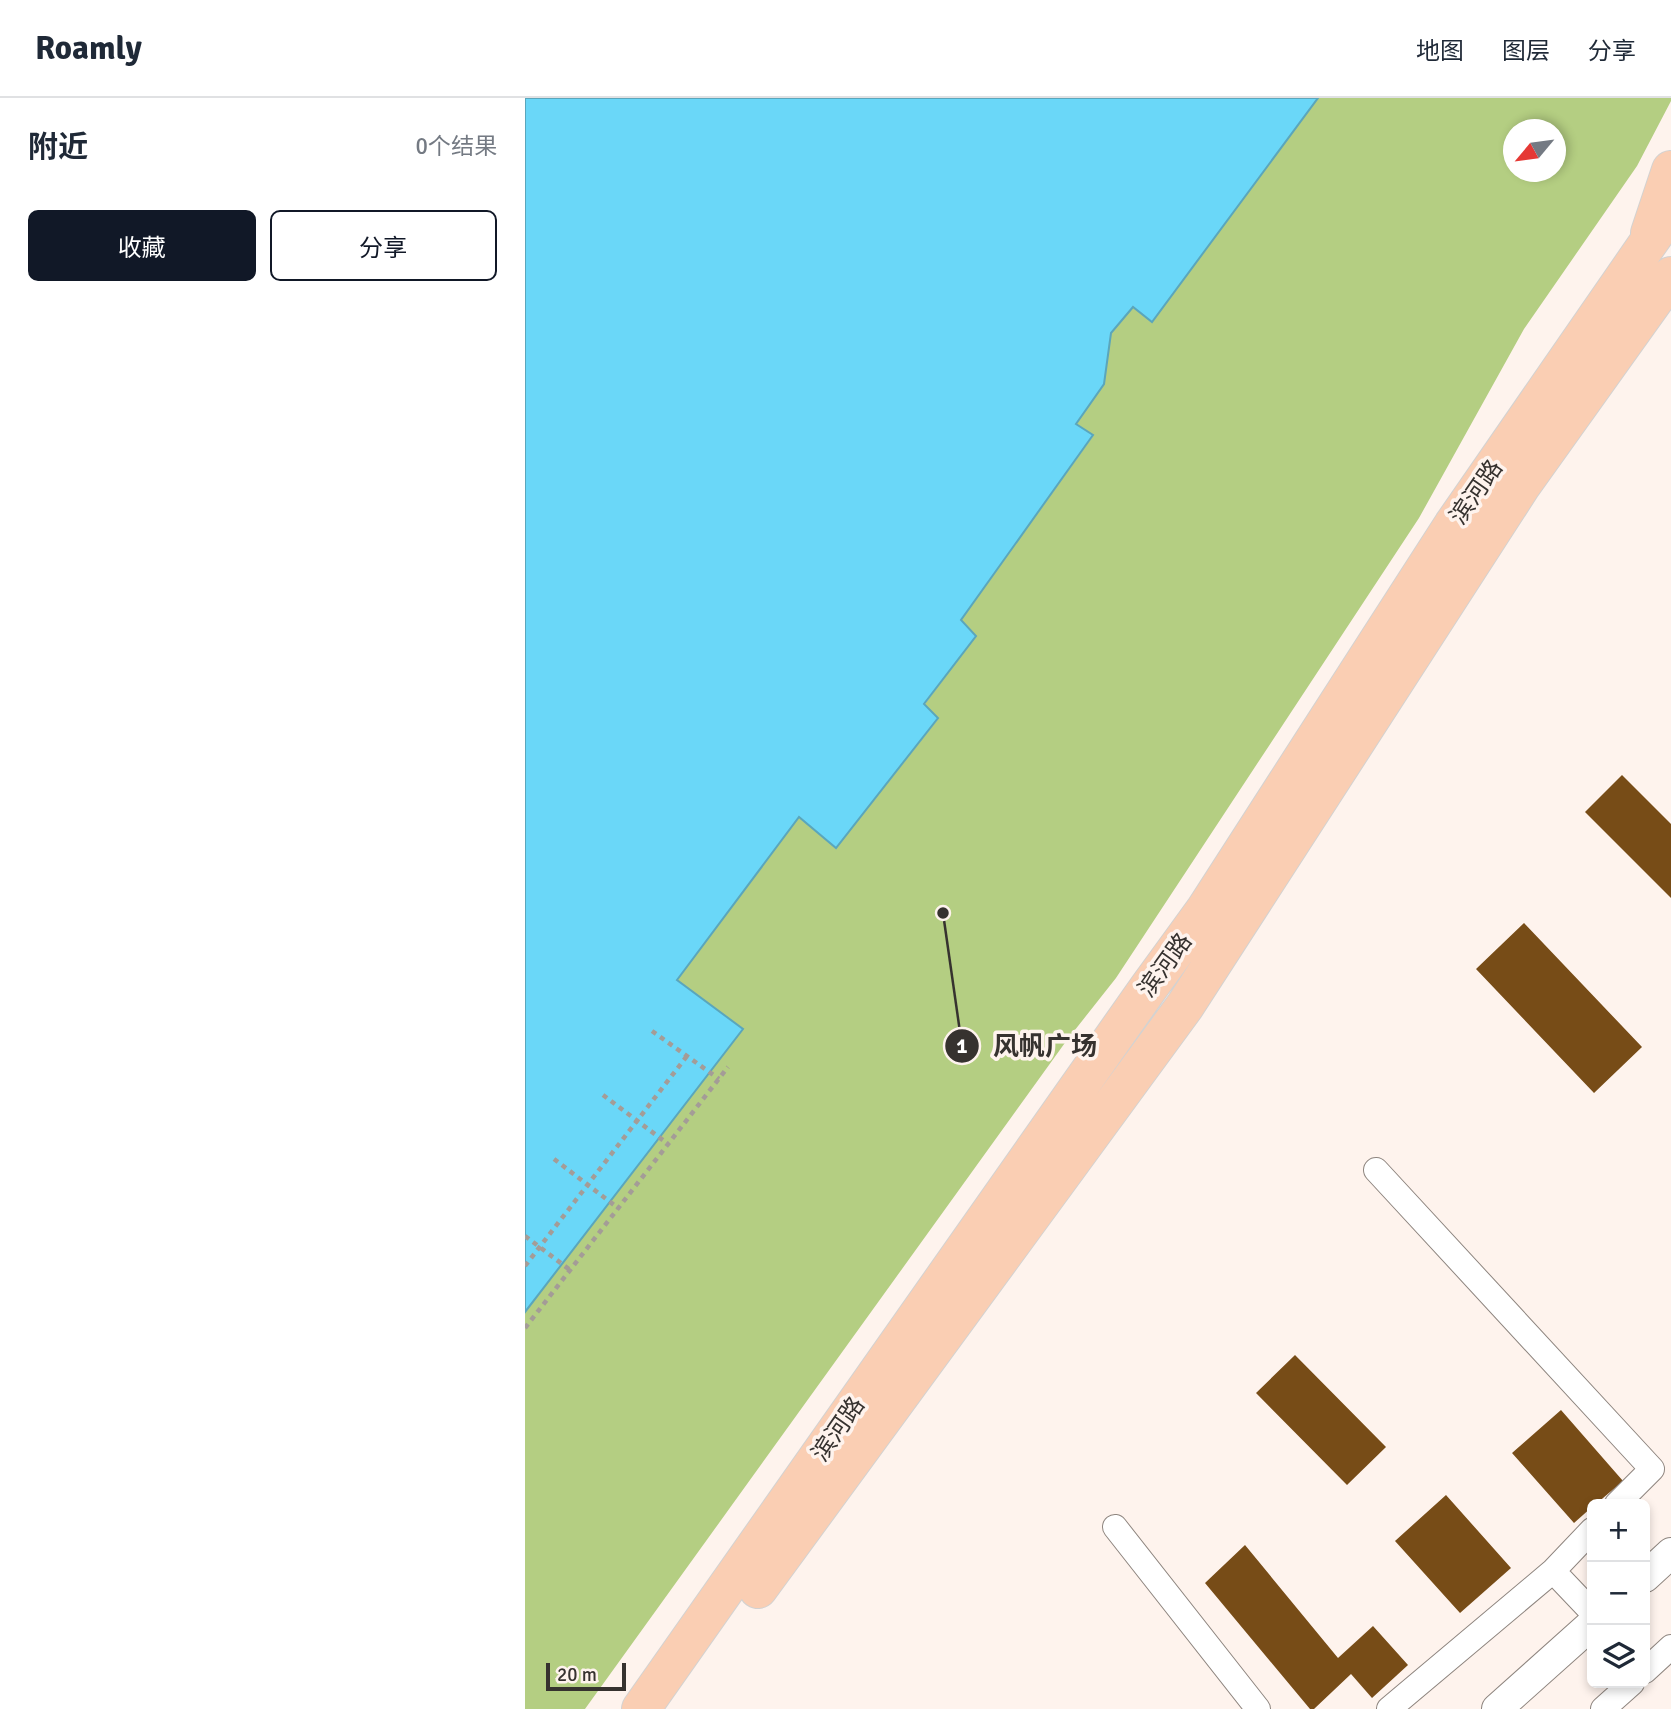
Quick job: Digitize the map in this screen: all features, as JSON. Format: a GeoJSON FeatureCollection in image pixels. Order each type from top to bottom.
{"type":"FeatureCollection","features":[{"type":"Feature","properties":{"kind":"main road"},"geometry":{"type":"LineString","coordinates":[[1645,248],[1671,170]]}},
{"type":"Feature","properties":{"kind":"main road","name":"滨河路"},"geometry":{"type":"LineString","coordinates":[[641,1709],[1140,998],[1205,910],[1453,525],[1671,210]]}},
{"type":"Feature","properties":{"kind":"main road","name":"滨河路"},"geometry":{"type":"LineString","coordinates":[[670,1709],[1185,1006],[1521,486],[1671,276]]}},
{"type":"Feature","properties":{"kind":"street"},"geometry":{"type":"LineString","coordinates":[[1376,1170],[1652,1469],[1623,1499]]}},
{"type":"Feature","properties":{"kind":"street"},"geometry":{"type":"LineString","coordinates":[[1115,1527],[1258,1709]]}},
{"type":"Feature","properties":{"kind":"street"},"geometry":{"type":"LineString","coordinates":[[1389,1709],[1553,1571],[1587,1535]]}},
{"type":"Feature","properties":{"kind":"street"},"geometry":{"type":"LineString","coordinates":[[1650,1572],[1671,1553]]}},
{"type":"Feature","properties":{"kind":"street"},"geometry":{"type":"LineString","coordinates":[[1553,1571],[1587,1607]]}},
{"type":"Feature","properties":{"kind":"street"},"geometry":{"type":"LineString","coordinates":[[1497,1709],[1591,1625]]}},
{"type":"Feature","properties":{"kind":"street"},"geometry":{"type":"LineString","coordinates":[[1650,1666],[1671,1647]]}},
{"type":"Feature","properties":{"kind":"street"},"geometry":{"type":"LineString","coordinates":[[1603,1709],[1626,1688]]}},
{"type":"Feature","properties":{"kind":"path"},"geometry":{"type":"LineString","coordinates":[[652,1031],[719,1079]]}},
{"type":"Feature","properties":{"kind":"path"},"geometry":{"type":"LineString","coordinates":[[525,1266],[687,1056]]}},
{"type":"Feature","properties":{"kind":"path"},"geometry":{"type":"LineString","coordinates":[[525,1328],[728,1067]]}},
{"type":"Feature","properties":{"kind":"path"},"geometry":{"type":"LineString","coordinates":[[603,1095],[668,1144]]}},
{"type":"Feature","properties":{"kind":"path"},"geometry":{"type":"LineString","coordinates":[[554,1159],[618,1208]]}},
{"type":"Feature","properties":{"kind":"path"},"geometry":{"type":"LineString","coordinates":[[525,1236],[570,1270]]}},
{"type":"Feature","properties":{"kind":"green space"},"geometry":{"type":"Polygon","coordinates":[[[1318,98],[1671,98],[1637,166],[1524,329],[1419,518],[1116,978],[1067,1040],[585,1709],[525,1709],[525,1312],[743,1029],[677,980],[799,816],[836,848],[938,719],[924,705],[976,636],[961,620],[1093,436],[1076,424],[1104,384],[1111,333],[1133,307],[1152,322],[1318,98]]]}},
{"type":"Feature","properties":{"kind":"water"},"geometry":{"type":"Polygon","coordinates":[[[525,98],[1318,98],[1152,322],[1133,307],[1111,333],[1104,384],[1076,424],[1093,435],[961,620],[976,636],[924,704],[938,718],[836,848],[799,817],[677,980],[743,1029],[525,1312],[525,98]]]}},
{"type":"Feature","properties":{"kind":"building"},"geometry":{"type":"Polygon","coordinates":[[[1622,775],[1671,824],[1671,898],[1585,812],[1622,775]]]}},
{"type":"Feature","properties":{"kind":"building"},"geometry":{"type":"Polygon","coordinates":[[[1524,923],[1642,1047],[1594,1093],[1476,969],[1524,923]]]}},
{"type":"Feature","properties":{"kind":"building"},"geometry":{"type":"Polygon","coordinates":[[[1295,1355],[1386,1447],[1347,1485],[1256,1393],[1295,1355]]]}},
{"type":"Feature","properties":{"kind":"building"},"geometry":{"type":"Polygon","coordinates":[[[1561,1410],[1623,1481],[1602,1499],[1587,1499],[1587,1511],[1574,1523],[1512,1453],[1561,1410]]]}},
{"type":"Feature","properties":{"kind":"building"},"geometry":{"type":"Polygon","coordinates":[[[1446,1495],[1511,1568],[1460,1613],[1395,1541],[1446,1495]]]}},
{"type":"Feature","properties":{"kind":"building"},"geometry":{"type":"Polygon","coordinates":[[[1245,1545],[1338,1658],[1373,1626],[1408,1665],[1372,1698],[1351,1674],[1314,1709],[1310,1709],[1205,1583],[1245,1545]]]}},
{"type":"Feature","properties":{"kind":"place","name":"风帆广场"},"geometry":{"type":"Point","coordinates":[943,913]}}]}
